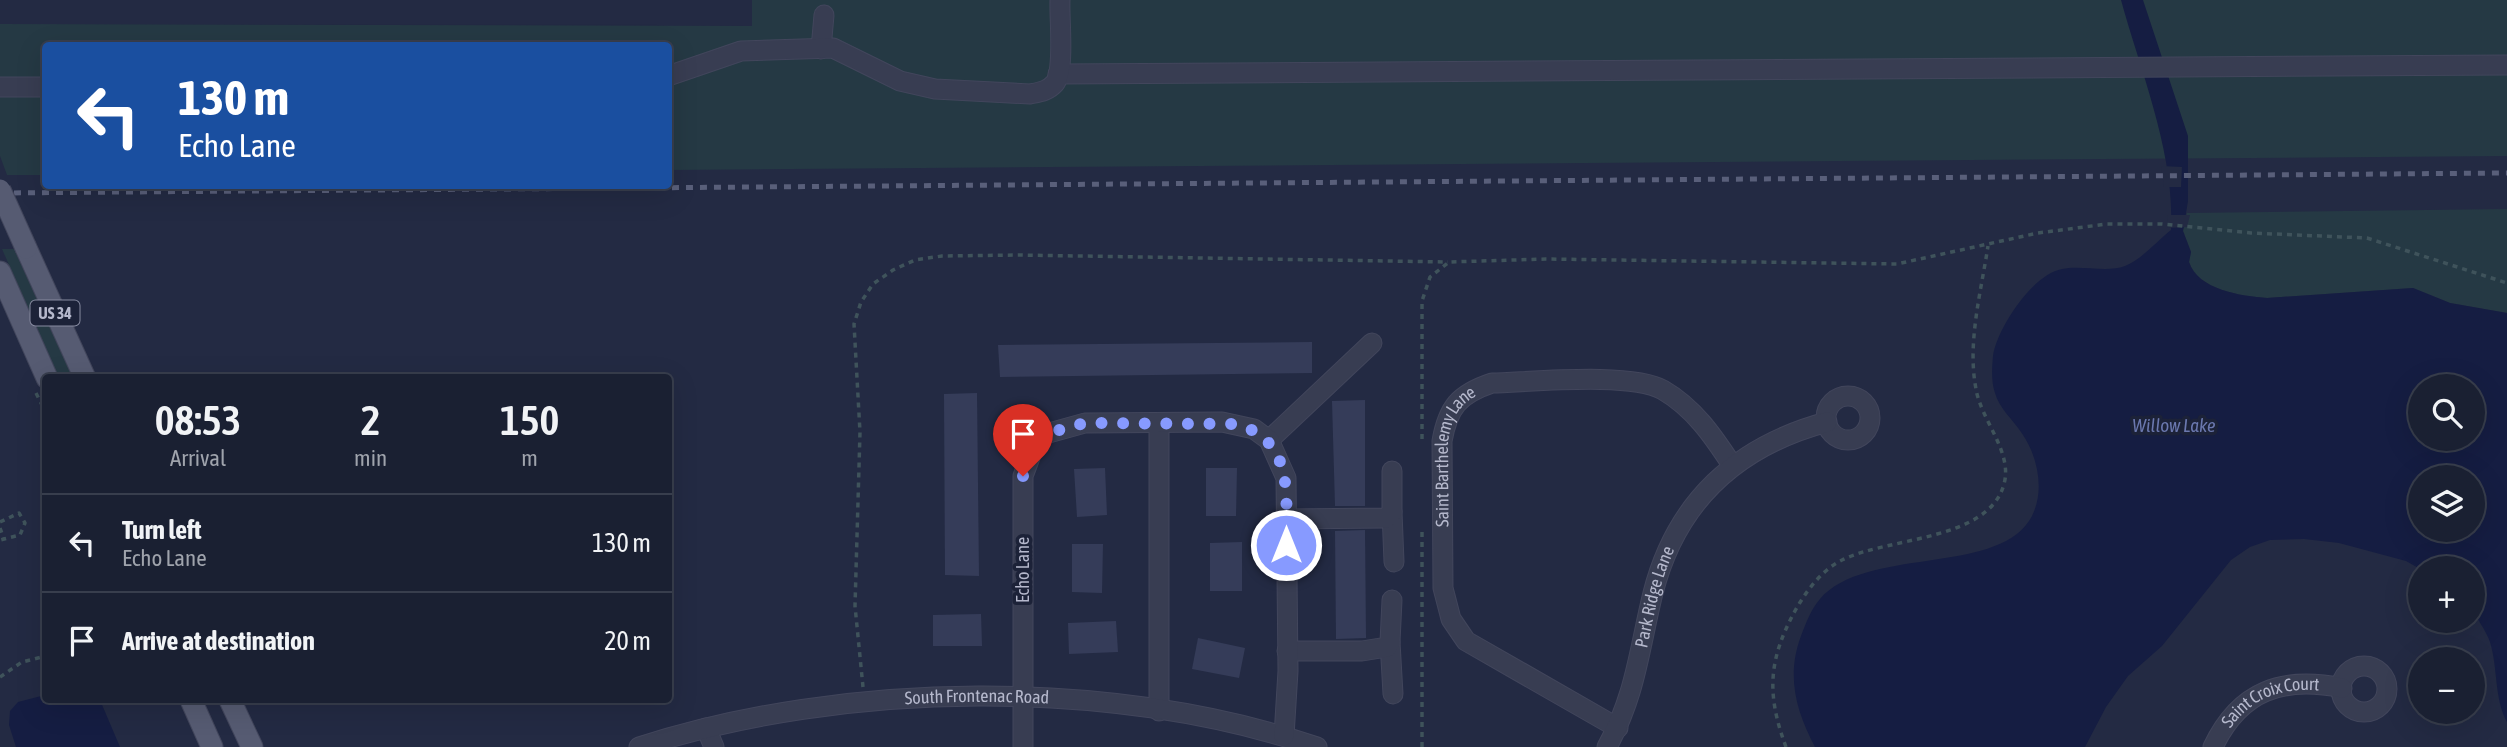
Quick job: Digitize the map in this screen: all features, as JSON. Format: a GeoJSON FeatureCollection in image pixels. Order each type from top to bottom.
{"type":"FeatureCollection","features":[{"type":"Feature","properties":{"kind":"main road","name":"US 34"},"geometry":{"type":"LineString","coordinates":[[0,190],[83,374]]}},
{"type":"Feature","properties":{"kind":"main road","name":"US 34"},"geometry":{"type":"LineString","coordinates":[[0,272],[45,374]]}},
{"type":"Feature","properties":{"kind":"main road"},"geometry":{"type":"LineString","coordinates":[[192,703],[212,747]]}},
{"type":"Feature","properties":{"kind":"main road"},"geometry":{"type":"LineString","coordinates":[[231,703],[252,747]]}},
{"type":"Feature","properties":{"kind":"street"},"geometry":{"type":"LineString","coordinates":[[672,75],[741,51],[833,48],[900,81],[935,89],[1030,94],[1045,91],[1056,81],[1059,0]]}},
{"type":"Feature","properties":{"kind":"street"},"geometry":{"type":"LineString","coordinates":[[821,49],[824,15]]}},
{"type":"Feature","properties":{"kind":"street"},"geometry":{"type":"LineString","coordinates":[[1058,74],[2507,65]]}},
{"type":"Feature","properties":{"kind":"street"},"geometry":{"type":"LineString","coordinates":[[0,87],[42,87]]}},
{"type":"Feature","properties":{"kind":"street"},"geometry":{"type":"LineString","coordinates":[[1299,743],[1287,651],[1284,470],[1269,440],[1372,343]]}},
{"type":"Feature","properties":{"kind":"street","name":"Saint Barthelemy Lane"},"geometry":{"type":"LineString","coordinates":[[1618,727],[1466,641],[1451,619],[1443,588],[1442,441],[1446,418],[1457,402],[1473,389],[1492,383],[1639,382],[1662,390],[1692,412],[1712,435],[1732,465]]}},
{"type":"Feature","properties":{"kind":"street","name":"Park Ridge Lane"},"geometry":{"type":"LineString","coordinates":[[1607,747],[1633,689],[1653,594],[1665,555],[1693,508],[1732,465],[1782,436],[1827,422]]}},
{"type":"Feature","properties":{"kind":"street","name":"Echo Lane"},"geometry":{"type":"LineString","coordinates":[[1024,697],[1022,485],[1038,436],[1085,423],[1237,424],[1254,429],[1269,440]]}},
{"type":"Feature","properties":{"kind":"street"},"geometry":{"type":"LineString","coordinates":[[1159,423],[1159,711]]}},
{"type":"Feature","properties":{"kind":"street"},"geometry":{"type":"LineString","coordinates":[[1392,471],[1394,562]]}},
{"type":"Feature","properties":{"kind":"street"},"geometry":{"type":"LineString","coordinates":[[1286,519],[1380,519],[1392,512]]}},
{"type":"Feature","properties":{"kind":"street"},"geometry":{"type":"LineString","coordinates":[[1392,600],[1390,642],[1393,694]]}},
{"type":"Feature","properties":{"kind":"street"},"geometry":{"type":"LineString","coordinates":[[1287,651],[1381,649],[1390,642]]}},
{"type":"Feature","properties":{"kind":"street","name":"Saint Croix Court"},"geometry":{"type":"LineString","coordinates":[[2213,747],[2232,719],[2267,690],[2288,683],[2314,683],[2342,688]]}},
{"type":"Feature","properties":{"kind":"street"},"geometry":{"type":"LineString","coordinates":[[1023,747],[1024,697]]}},
{"type":"Feature","properties":{"kind":"street","name":"South Frontenac Road"},"geometry":{"type":"LineString","coordinates":[[639,747],[706,728],[865,702],[1024,697],[1159,711],[1299,743]]}},
{"type":"Feature","properties":{"kind":"street"},"geometry":{"type":"LineString","coordinates":[[706,728],[714,747]]}},
{"type":"Feature","properties":{"kind":"path"},"geometry":{"type":"LineString","coordinates":[[1786,747],[1777,723],[1772,686],[1775,654],[1792,616],[1820,576],[1841,560],[1875,548],[1968,524],[1992,509],[2005,483],[2004,457],[1976,390],[1974,344],[1988,245],[2052,231],[2107,224],[2192,225],[2251,233],[2367,238],[2507,283]]}},
{"type":"Feature","properties":{"kind":"path"},"geometry":{"type":"LineString","coordinates":[[865,702],[855,606],[860,432],[853,334],[862,302],[873,284],[893,270],[915,260],[942,256],[1114,255],[1450,262]]}},
{"type":"Feature","properties":{"kind":"path"},"geometry":{"type":"LineString","coordinates":[[0,522],[15,514],[24,516],[24,529],[20,535],[2,539],[0,528]]}},
{"type":"Feature","properties":{"kind":"path"},"geometry":{"type":"LineString","coordinates":[[0,677],[22,662],[42,657]]}},
{"type":"Feature","properties":{"kind":"shaded area"},"geometry":{"type":"Polygon","coordinates":[[[752,0],[2507,0],[2507,156],[672,170],[672,42],[42,42],[42,175],[7,175],[0,156],[0,24],[752,26],[752,0]]]}},
{"type":"Feature","properties":{"kind":"shaded area"},"geometry":{"type":"Polygon","coordinates":[[[2507,209],[2507,313],[2450,303],[2413,288],[2267,298],[2233,293],[2211,285],[2194,272],[2189,262],[2191,252],[2183,231],[2187,213],[2507,209]]]}},
{"type":"Feature","properties":{"kind":"shaded area"},"geometry":{"type":"Polygon","coordinates":[[[2,249],[14,249],[71,374],[57,374],[2,249]]]}},
{"type":"Feature","properties":{"kind":"water","name":"Willow Lake"},"geometry":{"type":"Polygon","coordinates":[[[2121,0],[2143,0],[2188,136],[2188,201],[2183,231],[2191,252],[2189,262],[2201,279],[2222,290],[2267,298],[2413,288],[2450,303],[2507,313],[2507,722],[2500,703],[2490,642],[2485,631],[2485,556],[2408,556],[2408,562],[2339,543],[2304,539],[2270,540],[2250,547],[2231,560],[2162,646],[2128,676],[2106,707],[2085,747],[1815,747],[1798,707],[1794,665],[1805,626],[1820,599],[1840,583],[1867,572],[1987,549],[2012,538],[2029,521],[2039,488],[2036,464],[2027,442],[2006,414],[1995,393],[1992,380],[1996,344],[2009,317],[2028,291],[2051,273],[2070,268],[2110,269],[2125,266],[2143,255],[2171,230],[2168,172],[2147,85],[2121,0]]]}},
{"type":"Feature","properties":{"kind":"water"},"geometry":{"type":"Polygon","coordinates":[[[42,696],[42,703],[101,703],[120,747],[16,747],[9,725],[10,711],[18,702],[42,696]]]}},
{"type":"Feature","properties":{"kind":"pier"},"geometry":{"type":"Polygon","coordinates":[[[2161,166],[2182,167],[2181,187],[2164,187],[2161,166]]]}},
{"type":"Feature","properties":{"kind":"pier"},"geometry":{"type":"Polygon","coordinates":[[[2168,215],[2190,215],[2187,227],[2167,228],[2168,215]]]}},
{"type":"Feature","properties":{"kind":"building"},"geometry":{"type":"Polygon","coordinates":[[[1312,342],[1312,373],[1000,377],[998,345],[1312,342]]]}},
{"type":"Feature","properties":{"kind":"building"},"geometry":{"type":"Polygon","coordinates":[[[977,393],[979,576],[945,575],[944,394],[977,393]]]}},
{"type":"Feature","properties":{"kind":"building"},"geometry":{"type":"Polygon","coordinates":[[[1365,400],[1365,506],[1335,506],[1332,401],[1365,400]]]}},
{"type":"Feature","properties":{"kind":"building"},"geometry":{"type":"Polygon","coordinates":[[[1105,468],[1107,515],[1077,517],[1074,469],[1105,468]]]}},
{"type":"Feature","properties":{"kind":"building"},"geometry":{"type":"Polygon","coordinates":[[[1206,468],[1237,468],[1236,516],[1206,516],[1206,468]]]}},
{"type":"Feature","properties":{"kind":"building"},"geometry":{"type":"Polygon","coordinates":[[[1365,530],[1366,638],[1336,639],[1335,531],[1365,530]]]}},
{"type":"Feature","properties":{"kind":"building"},"geometry":{"type":"Polygon","coordinates":[[[1242,542],[1242,591],[1210,591],[1210,543],[1242,542]]]}},
{"type":"Feature","properties":{"kind":"building"},"geometry":{"type":"Polygon","coordinates":[[[1072,544],[1103,544],[1102,593],[1072,592],[1072,544]]]}},
{"type":"Feature","properties":{"kind":"building"},"geometry":{"type":"Polygon","coordinates":[[[981,614],[982,646],[933,646],[933,615],[981,614]]]}},
{"type":"Feature","properties":{"kind":"building"},"geometry":{"type":"Polygon","coordinates":[[[1116,621],[1118,652],[1069,654],[1068,623],[1116,621]]]}},
{"type":"Feature","properties":{"kind":"building"},"geometry":{"type":"Polygon","coordinates":[[[1198,638],[1245,648],[1239,678],[1192,669],[1198,638]]]}},
{"type":"Feature","properties":{"kind":"railway"},"geometry":{"type":"LineString","coordinates":[[672,188],[2507,173]]}},
{"type":"Feature","properties":{"kind":"railway"},"geometry":{"type":"LineString","coordinates":[[0,193],[501,189]]}},
{"type":"Feature","properties":{"kind":"route"},"geometry":{"type":"LineString","coordinates":[[1023,476],[1038,436],[1070,425],[1180,422],[1237,424],[1254,429],[1269,440],[1284,470],[1286,545]]}}]}
